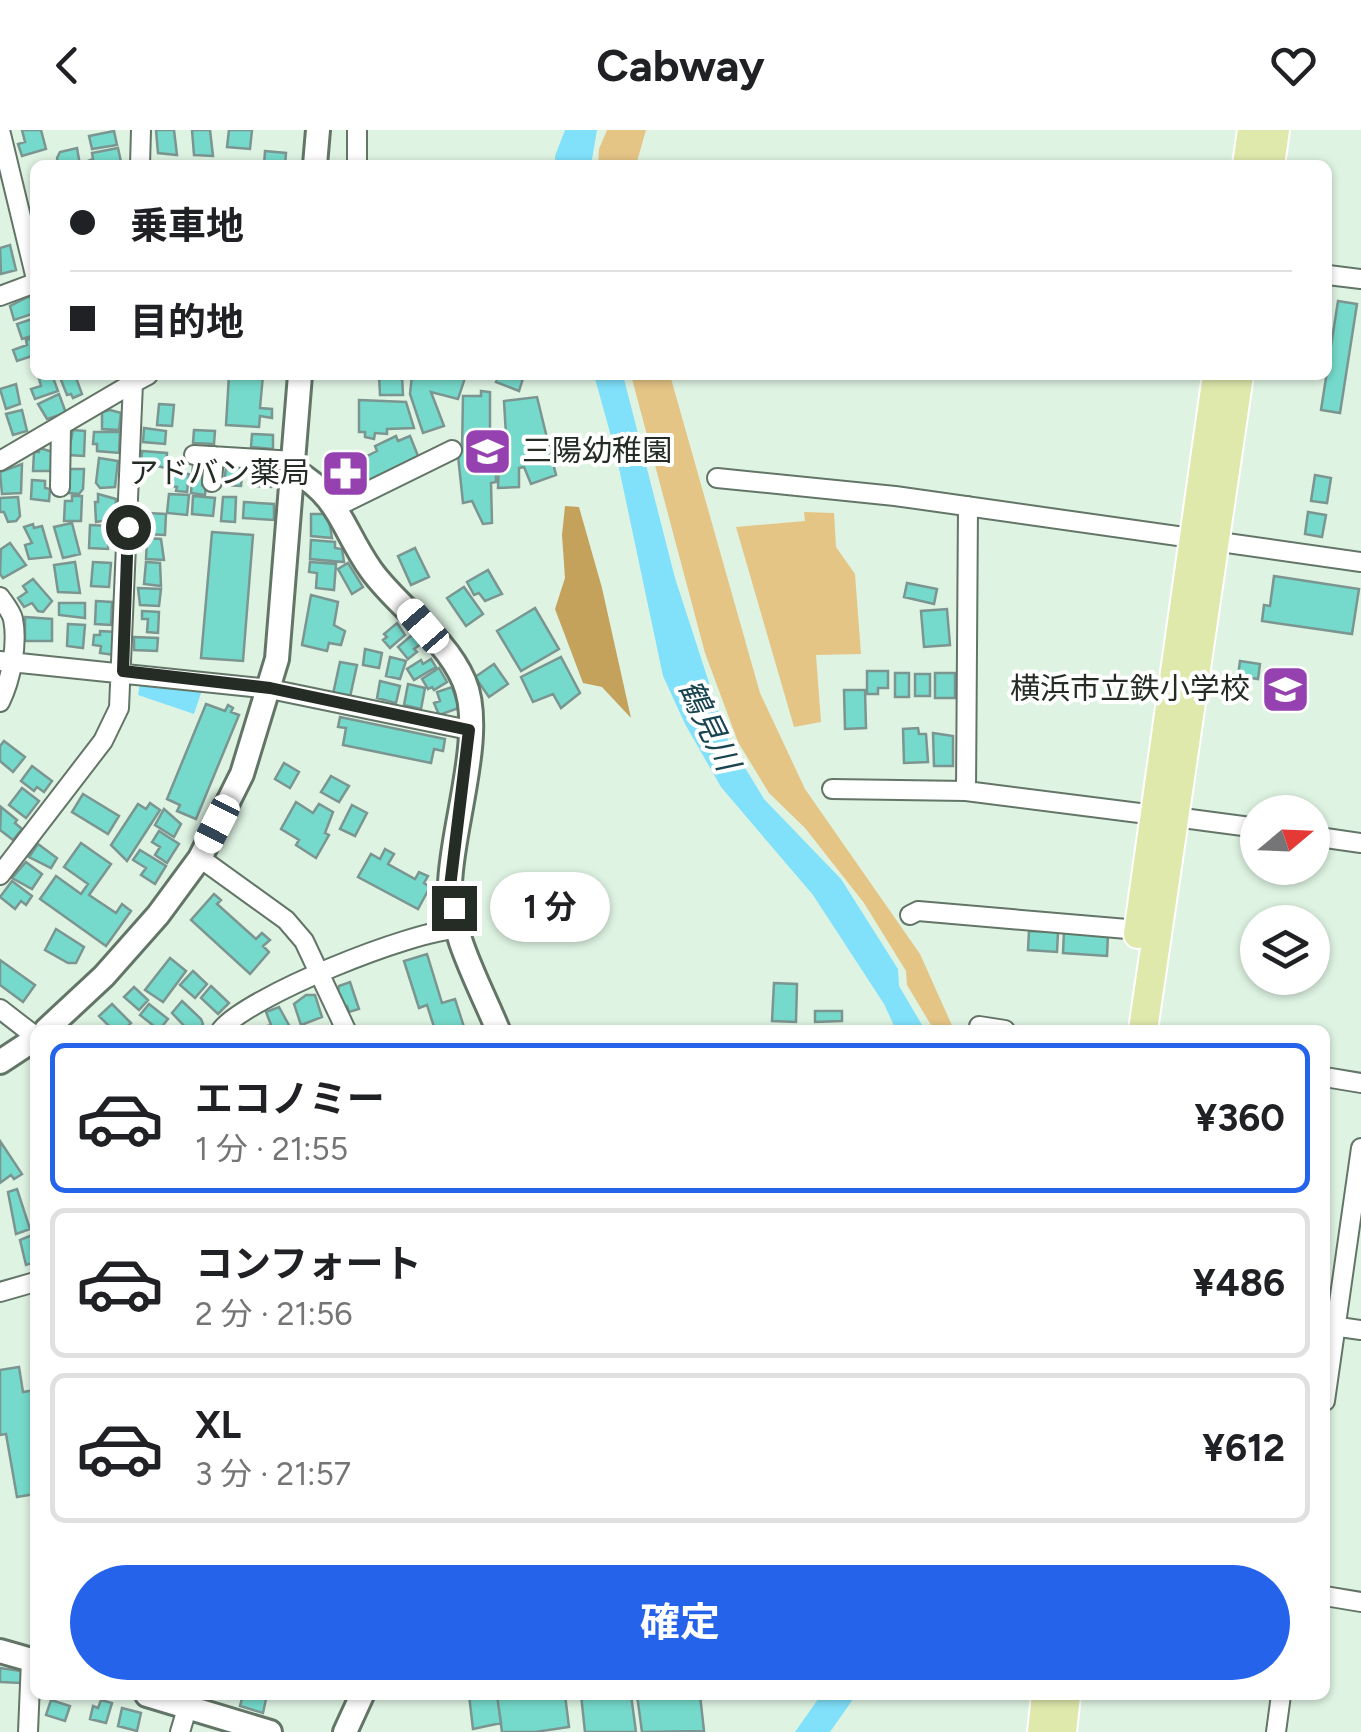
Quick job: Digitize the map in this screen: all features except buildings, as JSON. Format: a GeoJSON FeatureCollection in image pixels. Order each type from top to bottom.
{"type":"FeatureCollection","features":[{"type":"Feature","properties":{"kind":"main road"},"geometry":{"type":"LineString","coordinates":[[1248,160],[1252,130]]}},
{"type":"Feature","properties":{"kind":"main road"},"geometry":{"type":"LineString","coordinates":[[1271,160],[1275,130]]}},
{"type":"Feature","properties":{"kind":"main road"},"geometry":{"type":"LineString","coordinates":[[1144,1025],[1165,816],[1204,540],[1216,380]]}},
{"type":"Feature","properties":{"kind":"main road"},"geometry":{"type":"LineString","coordinates":[[1204,540],[1239,380]]}},
{"type":"Feature","properties":{"kind":"main road"},"geometry":{"type":"LineString","coordinates":[[1126,1025],[1139,930],[1165,816]]}},
{"type":"Feature","properties":{"kind":"main road"},"geometry":{"type":"LineString","coordinates":[[1042,1732],[1045,1700]]}},
{"type":"Feature","properties":{"kind":"main road"},"geometry":{"type":"LineString","coordinates":[[1062,1732],[1065,1700]]}},
{"type":"Feature","properties":{"kind":"street"},"geometry":{"type":"LineString","coordinates":[[0,130],[6,189],[30,260]]}},
{"type":"Feature","properties":{"kind":"street"},"geometry":{"type":"LineString","coordinates":[[140,160],[141,130]]}},
{"type":"Feature","properties":{"kind":"street"},"geometry":{"type":"LineString","coordinates":[[316,160],[318,130]]}},
{"type":"Feature","properties":{"kind":"street"},"geometry":{"type":"LineString","coordinates":[[356,130],[356,160]]}},
{"type":"Feature","properties":{"kind":"street"},"geometry":{"type":"LineString","coordinates":[[1332,275],[1361,279]]}},
{"type":"Feature","properties":{"kind":"street"},"geometry":{"type":"LineString","coordinates":[[0,296],[30,285]]}},
{"type":"Feature","properties":{"kind":"street"},"geometry":{"type":"LineString","coordinates":[[0,460],[135,380]]}},
{"type":"Feature","properties":{"kind":"street"},"geometry":{"type":"LineString","coordinates":[[0,875],[103,741],[119,708],[138,380]]}},
{"type":"Feature","properties":{"kind":"street"},"geometry":{"type":"LineString","coordinates":[[51,1025],[104,976],[158,915],[200,858],[242,774],[277,660],[300,380]]}},
{"type":"Feature","properties":{"kind":"street"},"geometry":{"type":"LineString","coordinates":[[60,487],[61,425]]}},
{"type":"Feature","properties":{"kind":"street"},"geometry":{"type":"LineString","coordinates":[[336,507],[452,450]]}},
{"type":"Feature","properties":{"kind":"street"},"geometry":{"type":"LineString","coordinates":[[194,454],[294,465],[317,483],[336,507],[352,542],[375,575],[457,666],[466,685],[469,730],[450,887],[458,930],[496,1025]]}},
{"type":"Feature","properties":{"kind":"street"},"geometry":{"type":"LineString","coordinates":[[212,482],[214,456]]}},
{"type":"Feature","properties":{"kind":"street"},"geometry":{"type":"LineString","coordinates":[[716,478],[968,506],[1361,562]]}},
{"type":"Feature","properties":{"kind":"street"},"geometry":{"type":"LineString","coordinates":[[966,792],[968,506]]}},
{"type":"Feature","properties":{"kind":"street"},"geometry":{"type":"LineString","coordinates":[[0,597],[13,616],[6,690],[0,702]]}},
{"type":"Feature","properties":{"kind":"street"},"geometry":{"type":"LineString","coordinates":[[6,661],[270,688],[469,730]]}},
{"type":"Feature","properties":{"kind":"street"},"geometry":{"type":"LineString","coordinates":[[832,790],[966,792],[1240,826]]}},
{"type":"Feature","properties":{"kind":"street"},"geometry":{"type":"LineString","coordinates":[[1330,838],[1361,842]]}},
{"type":"Feature","properties":{"kind":"street"},"geometry":{"type":"LineString","coordinates":[[200,858],[286,920],[304,941],[344,1025]]}},
{"type":"Feature","properties":{"kind":"street"},"geometry":{"type":"LineString","coordinates":[[910,915],[918,911],[1139,930]]}},
{"type":"Feature","properties":{"kind":"street"},"geometry":{"type":"LineString","coordinates":[[227,1025],[252,1005],[400,940],[458,930]]}},
{"type":"Feature","properties":{"kind":"street"},"geometry":{"type":"LineString","coordinates":[[0,1010],[30,1033]]}},
{"type":"Feature","properties":{"kind":"street"},"geometry":{"type":"LineString","coordinates":[[0,1062],[30,1041]]}},
{"type":"Feature","properties":{"kind":"street"},"geometry":{"type":"LineString","coordinates":[[1330,1079],[1361,1083]]}},
{"type":"Feature","properties":{"kind":"street"},"geometry":{"type":"LineString","coordinates":[[1361,1148],[1331,1325],[1361,1330]]}},
{"type":"Feature","properties":{"kind":"street"},"geometry":{"type":"LineString","coordinates":[[0,1292],[30,1283]]}},
{"type":"Feature","properties":{"kind":"street"},"geometry":{"type":"LineString","coordinates":[[1330,1597],[1361,1602]]}},
{"type":"Feature","properties":{"kind":"street"},"geometry":{"type":"LineString","coordinates":[[0,1651],[30,1660]]}},
{"type":"Feature","properties":{"kind":"street"},"geometry":{"type":"LineString","coordinates":[[28,1732],[30,1700]]}},
{"type":"Feature","properties":{"kind":"street"},"geometry":{"type":"LineString","coordinates":[[345,1732],[360,1700]]}},
{"type":"Feature","properties":{"kind":"street"},"geometry":{"type":"LineString","coordinates":[[1276,1732],[1280,1700]]}},
{"type":"Feature","properties":{"kind":"street"},"geometry":{"type":"LineString","coordinates":[[180,1732],[189,1701],[270,1732]]}},
{"type":"Feature","properties":{"kind":"shaded area"},"geometry":{"type":"Polygon","coordinates":[[[607,130],[646,130],[637,160],[598,160],[607,130]]]}},
{"type":"Feature","properties":{"kind":"shaded area"},"geometry":{"type":"Polygon","coordinates":[[[632,380],[671,380],[760,693],[805,789],[920,954],[952,1025],[931,1025],[907,985],[906,971],[864,903],[805,828],[769,793],[738,742],[705,653],[632,380]]]}},
{"type":"Feature","properties":{"kind":"shaded area"},"geometry":{"type":"Polygon","coordinates":[[[565,506],[579,507],[631,718],[602,687],[583,683],[555,609],[565,578],[565,506]]]}},
{"type":"Feature","properties":{"kind":"shaded area"},"geometry":{"type":"Polygon","coordinates":[[[804,512],[834,513],[836,547],[855,574],[861,654],[816,655],[821,722],[794,727],[736,527],[805,521],[804,512]]]}},
{"type":"Feature","properties":{"kind":"water"},"geometry":{"type":"Polygon","coordinates":[[[565,130],[597,130],[592,160],[555,160],[565,130]]]}},
{"type":"Feature","properties":{"kind":"water","name":"鶴見川"},"geometry":{"type":"Polygon","coordinates":[[[595,380],[624,380],[675,578],[727,738],[764,799],[841,879],[898,969],[899,986],[922,1025],[894,1025],[813,895],[721,787],[685,724],[663,676],[616,454],[595,380]]]}},
{"type":"Feature","properties":{"kind":"water"},"geometry":{"type":"Polygon","coordinates":[[[140,683],[202,690],[194,714],[138,695],[140,683]]]}},
{"type":"Feature","properties":{"kind":"water"},"geometry":{"type":"Polygon","coordinates":[[[817,1700],[852,1700],[830,1732],[795,1732],[817,1700]]]}},
{"type":"Feature","properties":{"kind":"place","name":"三陽幼稚園"},"geometry":{"type":"Point","coordinates":[487,451]}},
{"type":"Feature","properties":{"kind":"place","name":"アドバン薬局"},"geometry":{"type":"Point","coordinates":[345,473]}},
{"type":"Feature","properties":{"kind":"place","name":"横浜市立鉄小学校"},"geometry":{"type":"Point","coordinates":[1285,689]}},
{"type":"Feature","properties":{"kind":"route"},"geometry":{"type":"LineString","coordinates":[[128,527],[123,671],[270,688],[469,730],[450,887],[454,908]]}}]}
